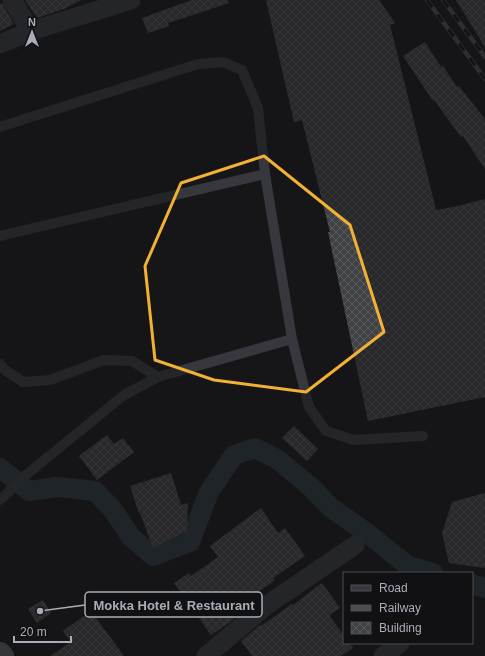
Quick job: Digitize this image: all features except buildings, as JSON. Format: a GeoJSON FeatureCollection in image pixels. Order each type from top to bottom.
{"type":"FeatureCollection","features":[{"type":"Feature","properties":{"kind":"highway"},"geometry":{"type":"LineString","coordinates":[[0,653],[3,656]]}},
{"type":"Feature","properties":{"kind":"street"},"geometry":{"type":"LineString","coordinates":[[12,0],[31,31]]}},
{"type":"Feature","properties":{"kind":"street"},"geometry":{"type":"LineString","coordinates":[[0,44],[31,31],[131,0]]}},
{"type":"Feature","properties":{"kind":"street"},"geometry":{"type":"LineString","coordinates":[[206,656],[267,605],[355,545]]}},
{"type":"Feature","properties":{"kind":"street"},"geometry":{"type":"LineString","coordinates":[[383,656],[399,644]]}},
{"type":"Feature","properties":{"kind":"lane"},"geometry":{"type":"LineString","coordinates":[[0,127],[198,64],[223,62],[242,70],[258,108],[265,174],[292,339],[309,407],[326,431],[354,440],[423,436]]}},
{"type":"Feature","properties":{"kind":"lane"},"geometry":{"type":"LineString","coordinates":[[0,236],[265,174]]}},
{"type":"Feature","properties":{"kind":"lane"},"geometry":{"type":"LineString","coordinates":[[0,500],[26,476],[124,395],[158,377],[292,339]]}},
{"type":"Feature","properties":{"kind":"lane"},"geometry":{"type":"LineString","coordinates":[[0,364],[5,370],[23,382],[50,380],[104,360],[132,361],[158,377]]}},
{"type":"Feature","properties":{"kind":"highlighted area"},"geometry":{"type":"Polygon","coordinates":[[[264,156],[350,225],[384,332],[306,392],[214,380],[155,360],[145,266],[181,183],[264,156]]]}},
{"type":"Feature","properties":{"kind":"waterway"},"geometry":{"type":"LineString","coordinates":[[0,468],[29,491],[57,487],[95,491],[113,510],[131,537],[153,556],[190,542],[209,492],[234,455],[255,448],[277,459],[311,487],[330,507],[367,533],[408,566],[429,572]]}},
{"type":"Feature","properties":{"kind":"waterway"},"geometry":{"type":"LineString","coordinates":[[473,584],[485,588]]}},
{"type":"Feature","properties":{"kind":"railway"},"geometry":{"type":"LineString","coordinates":[[427,0],[485,79]]}},
{"type":"Feature","properties":{"kind":"railway"},"geometry":{"type":"LineString","coordinates":[[443,0],[485,57]]}},
{"type":"Feature","properties":{"kind":"place","name":"Mokka Hotel & Restaurant"},"geometry":{"type":"Point","coordinates":[40,611]}}]}
